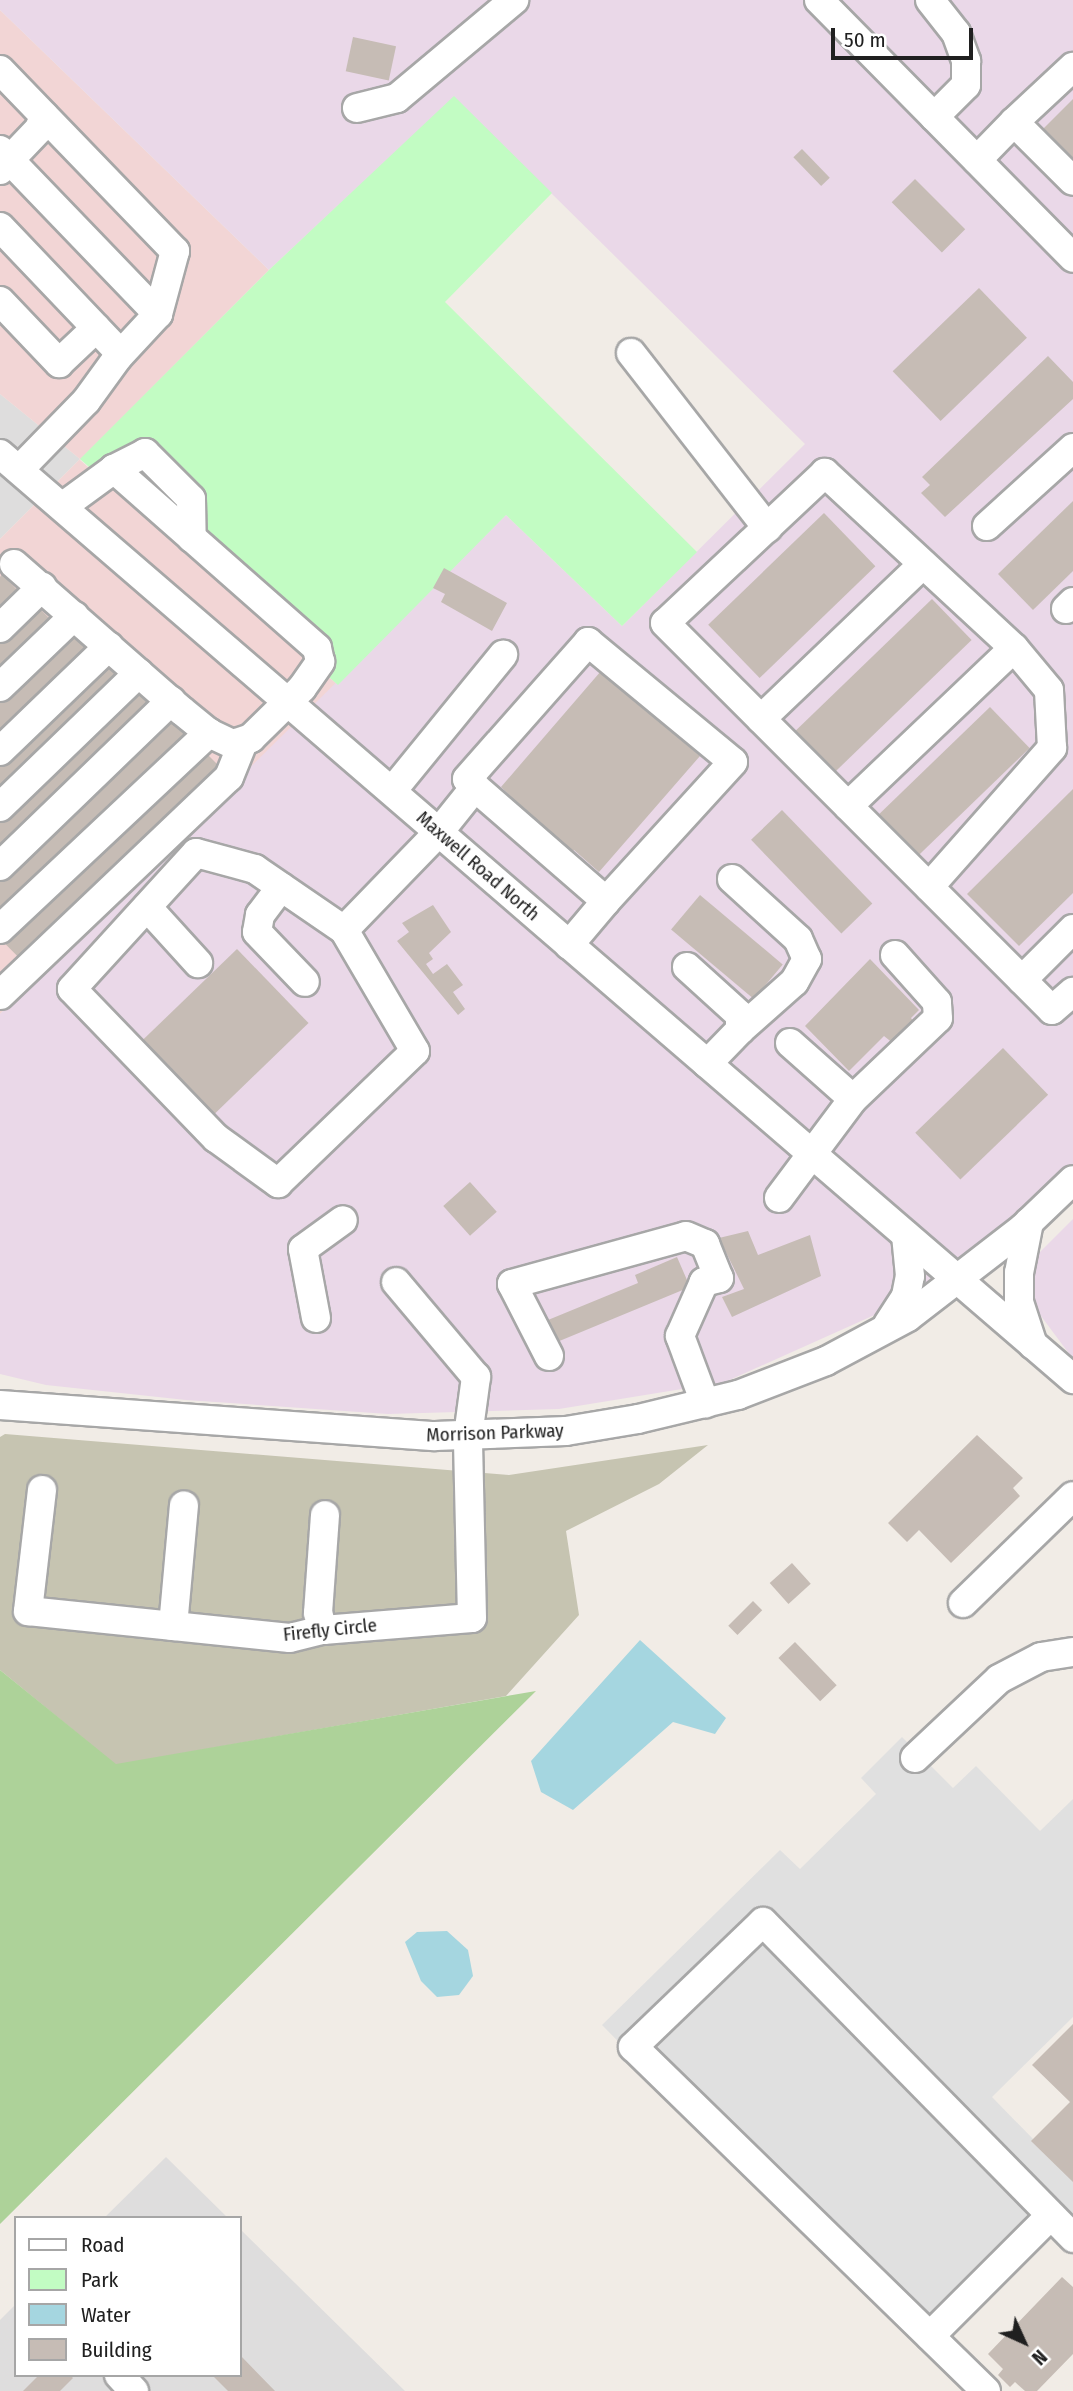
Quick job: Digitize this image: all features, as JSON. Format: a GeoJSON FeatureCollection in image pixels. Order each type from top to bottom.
{"type":"FeatureCollection","features":[{"type":"Feature","properties":{"kind":"street"},"geometry":{"type":"LineString","coordinates":[[357,108],[397,97],[514,0]]}},
{"type":"Feature","properties":{"kind":"street"},"geometry":{"type":"LineString","coordinates":[[819,0],[1073,258]]}},
{"type":"Feature","properties":{"kind":"street"},"geometry":{"type":"LineString","coordinates":[[930,0],[956,33],[967,61],[966,85],[934,117]]}},
{"type":"Feature","properties":{"kind":"street"},"geometry":{"type":"LineString","coordinates":[[976,160],[1073,67]]}},
{"type":"Feature","properties":{"kind":"street"},"geometry":{"type":"LineString","coordinates":[[0,70],[42,118],[175,251],[158,314],[118,357],[86,401],[9,462]]}},
{"type":"Feature","properties":{"kind":"street"},"geometry":{"type":"LineString","coordinates":[[42,118],[39,130],[2,155],[158,314]]}},
{"type":"Feature","properties":{"kind":"street"},"geometry":{"type":"LineString","coordinates":[[1014,122],[1073,181]]}},
{"type":"Feature","properties":{"kind":"street"},"geometry":{"type":"LineString","coordinates":[[0,227],[96,328],[118,357]]}},
{"type":"Feature","properties":{"kind":"street"},"geometry":{"type":"LineString","coordinates":[[0,301],[59,363],[96,328]]}},
{"type":"Feature","properties":{"kind":"street"},"geometry":{"type":"LineString","coordinates":[[631,353],[767,528]]}},
{"type":"Feature","properties":{"kind":"street"},"geometry":{"type":"LineString","coordinates":[[988,526],[1073,448]]}},
{"type":"Feature","properties":{"kind":"street","name":"Maxwell Road North"},"geometry":{"type":"LineString","coordinates":[[9,462],[1073,1379]]}},
{"type":"Feature","properties":{"kind":"street"},"geometry":{"type":"LineString","coordinates":[[0,995],[229,777],[243,742],[288,703],[320,662],[317,648],[114,469],[62,507]]}},
{"type":"Feature","properties":{"kind":"street"},"geometry":{"type":"LineString","coordinates":[[929,887],[1052,748],[1049,690],[1014,648],[825,473],[665,623],[761,719],[848,806],[929,887],[1052,1010],[1073,992]]}},
{"type":"Feature","properties":{"kind":"street"},"geometry":{"type":"LineString","coordinates":[[14,564],[209,733],[233,744],[243,742]]}},
{"type":"Feature","properties":{"kind":"street"},"geometry":{"type":"LineString","coordinates":[[761,719],[923,564]]}},
{"type":"Feature","properties":{"kind":"street"},"geometry":{"type":"LineString","coordinates":[[0,628],[43,587]]}},
{"type":"Feature","properties":{"kind":"street"},"geometry":{"type":"LineString","coordinates":[[0,687],[74,615]]}},
{"type":"Feature","properties":{"kind":"street"},"geometry":{"type":"LineString","coordinates":[[569,945],[733,762],[588,642],[467,779],[606,901]]}},
{"type":"Feature","properties":{"kind":"street"},"geometry":{"type":"LineString","coordinates":[[0,751],[109,646]]}},
{"type":"Feature","properties":{"kind":"street"},"geometry":{"type":"LineString","coordinates":[[848,806],[1014,648]]}},
{"type":"Feature","properties":{"kind":"street"},"geometry":{"type":"LineString","coordinates":[[392,791],[503,655]]}},
{"type":"Feature","properties":{"kind":"street"},"geometry":{"type":"LineString","coordinates":[[0,807],[139,673]]}},
{"type":"Feature","properties":{"kind":"street"},"geometry":{"type":"LineString","coordinates":[[0,866],[171,701]]}},
{"type":"Feature","properties":{"kind":"street"},"geometry":{"type":"LineString","coordinates":[[0,929],[209,733]]}},
{"type":"Feature","properties":{"kind":"street"},"geometry":{"type":"LineString","coordinates":[[344,930],[439,832],[475,788]]}},
{"type":"Feature","properties":{"kind":"street"},"geometry":{"type":"LineString","coordinates":[[196,853],[255,869],[281,887],[344,930],[415,1051],[278,1183],[216,1138],[72,989],[196,853]]}},
{"type":"Feature","properties":{"kind":"street"},"geometry":{"type":"LineString","coordinates":[[707,1064],[740,1030],[794,982],[807,959],[798,939],[732,879]]}},
{"type":"Feature","properties":{"kind":"street"},"geometry":{"type":"LineString","coordinates":[[281,887],[260,915],[257,932],[305,982]]}},
{"type":"Feature","properties":{"kind":"street"},"geometry":{"type":"LineString","coordinates":[[147,907],[198,963]]}},
{"type":"Feature","properties":{"kind":"street"},"geometry":{"type":"LineString","coordinates":[[1022,980],[1073,929]]}},
{"type":"Feature","properties":{"kind":"street"},"geometry":{"type":"LineString","coordinates":[[779,1198],[853,1099],[938,1018],[937,1002],[895,955]]}},
{"type":"Feature","properties":{"kind":"street"},"geometry":{"type":"LineString","coordinates":[[687,967],[740,1015],[740,1030]]}},
{"type":"Feature","properties":{"kind":"street"},"geometry":{"type":"LineString","coordinates":[[790,1043],[853,1099]]}},
{"type":"Feature","properties":{"kind":"street","name":"Morrison Parkway"},"geometry":{"type":"LineString","coordinates":[[0,1405],[292,1429],[468,1436],[566,1431],[705,1403],[738,1395],[826,1361],[883,1330],[957,1278],[1029,1222],[1073,1180]]}},
{"type":"Feature","properties":{"kind":"street"},"geometry":{"type":"LineString","coordinates":[[316,1318],[303,1249],[343,1220]]}},
{"type":"Feature","properties":{"kind":"street"},"geometry":{"type":"LineString","coordinates":[[1029,1222],[1019,1273],[1019,1302],[1033,1345]]}},
{"type":"Feature","properties":{"kind":"street"},"geometry":{"type":"LineString","coordinates":[[883,1330],[906,1296],[911,1272],[906,1235]]}},
{"type":"Feature","properties":{"kind":"street"},"geometry":{"type":"LineString","coordinates":[[549,1356],[512,1284],[686,1236],[705,1244],[719,1278],[704,1282],[680,1335],[705,1403]]}},
{"type":"Feature","properties":{"kind":"street","name":"Firefly Circle"},"geometry":{"type":"LineString","coordinates":[[42,1490],[28,1612],[290,1638],[323,1630],[472,1618],[468,1436],[476,1377],[396,1282]]}},
{"type":"Feature","properties":{"kind":"street"},"geometry":{"type":"LineString","coordinates":[[962,1603],[1073,1496]]}},
{"type":"Feature","properties":{"kind":"street"},"geometry":{"type":"LineString","coordinates":[[173,1626],[184,1505]]}},
{"type":"Feature","properties":{"kind":"street"},"geometry":{"type":"LineString","coordinates":[[323,1630],[318,1613],[325,1514]]}},
{"type":"Feature","properties":{"kind":"street"},"geometry":{"type":"LineString","coordinates":[[915,1758],[999,1679],[1041,1657],[1073,1652]]}},
{"type":"Feature","properties":{"kind":"street"},"geometry":{"type":"LineString","coordinates":[[986,2391],[633,2047],[763,1922],[1073,2238]]}},
{"type":"Feature","properties":{"kind":"street"},"geometry":{"type":"LineString","coordinates":[[930,2336],[1050,2216]]}},
{"type":"Feature","properties":{"kind":"street"},"geometry":{"type":"LineString","coordinates":[[121,2377],[134,2391]]}},
{"type":"Feature","properties":{"kind":"shaded area"},"geometry":{"type":"Polygon","coordinates":[[[0,0],[1073,0],[1073,1182],[957,1278],[725,1382],[559,1409],[388,1414],[186,1400],[46,1385],[0,1374],[0,1014],[506,515],[622,626],[805,444],[454,97],[269,270],[0,10],[0,0]]]}},
{"type":"Feature","properties":{"kind":"shaded area"},"geometry":{"type":"Polygon","coordinates":[[[0,10],[269,270],[80,460],[338,685],[0,1014],[0,539],[80,459],[0,394],[0,10]]]}},
{"type":"Feature","properties":{"kind":"shaded area"},"geometry":{"type":"Polygon","coordinates":[[[0,394],[80,459],[0,539],[0,394]]]}},
{"type":"Feature","properties":{"kind":"shaded area"},"geometry":{"type":"Polygon","coordinates":[[[1073,1219],[1073,1359],[1038,1312],[1028,1276],[1032,1260],[1073,1219]]]}},
{"type":"Feature","properties":{"kind":"shaded area"},"geometry":{"type":"Polygon","coordinates":[[[5,1434],[509,1475],[708,1445],[659,1484],[566,1531],[579,1615],[506,1696],[116,1765],[0,1670],[0,1437],[5,1434]]]}},
{"type":"Feature","properties":{"kind":"shaded area"},"geometry":{"type":"Polygon","coordinates":[[[902,1737],[953,1788],[976,1766],[1040,1831],[1073,1799],[1073,2017],[992,2097],[1073,2180],[1073,2242],[1060,2229],[929,2357],[602,2025],[780,1850],[800,1869],[876,1794],[861,1778],[902,1737]]]}},
{"type":"Feature","properties":{"kind":"shaded area"},"geometry":{"type":"Polygon","coordinates":[[[166,2157],[226,2216],[106,2216],[166,2157]]]}},
{"type":"Feature","properties":{"kind":"shaded area"},"geometry":{"type":"Polygon","coordinates":[[[242,2231],[405,2391],[0,2391],[0,2320],[14,2306],[14,2377],[242,2377],[242,2231]]]}},
{"type":"Feature","properties":{"kind":"green space"},"geometry":{"type":"Polygon","coordinates":[[[454,96],[552,193],[445,302],[697,552],[622,626],[506,515],[338,685],[80,459],[269,270],[454,96]]]}},
{"type":"Feature","properties":{"kind":"green space"},"geometry":{"type":"Polygon","coordinates":[[[0,1670],[116,1764],[536,1691],[0,2224],[0,1670]]]}},
{"type":"Feature","properties":{"kind":"water"},"geometry":{"type":"Polygon","coordinates":[[[640,1640],[726,1718],[715,1734],[673,1722],[573,1810],[541,1792],[531,1761],[640,1640]]]}},
{"type":"Feature","properties":{"kind":"water"},"geometry":{"type":"Polygon","coordinates":[[[447,1931],[468,1950],[473,1976],[459,1995],[437,1997],[421,1981],[405,1942],[417,1932],[447,1931]]]}},
{"type":"Feature","properties":{"kind":"building"},"geometry":{"type":"Polygon","coordinates":[[[353,37],[396,46],[389,80],[346,71],[353,37]]]}},
{"type":"Feature","properties":{"kind":"building"},"geometry":{"type":"Polygon","coordinates":[[[1073,99],[1073,160],[1043,129],[1073,99]]]}},
{"type":"Feature","properties":{"kind":"building"},"geometry":{"type":"Polygon","coordinates":[[[802,149],[830,178],[821,186],[793,157],[802,149]]]}},
{"type":"Feature","properties":{"kind":"building"},"geometry":{"type":"Polygon","coordinates":[[[915,179],[965,229],[942,253],[892,202],[915,179]]]}},
{"type":"Feature","properties":{"kind":"building"},"geometry":{"type":"Polygon","coordinates":[[[979,288],[1027,338],[941,421],[893,371],[979,288]]]}},
{"type":"Feature","properties":{"kind":"building"},"geometry":{"type":"Polygon","coordinates":[[[1048,356],[1073,382],[1073,399],[945,517],[921,493],[930,485],[922,477],[1048,356]]]}},
{"type":"Feature","properties":{"kind":"building"},"geometry":{"type":"Polygon","coordinates":[[[1073,501],[1073,571],[1033,610],[998,574],[1073,501]]]}},
{"type":"Feature","properties":{"kind":"building"},"geometry":{"type":"Polygon","coordinates":[[[824,513],[875,566],[760,678],[708,625],[824,513]]]}},
{"type":"Feature","properties":{"kind":"building"},"geometry":{"type":"Polygon","coordinates":[[[444,568],[507,603],[492,631],[441,602],[445,594],[433,588],[444,568]]]}},
{"type":"Feature","properties":{"kind":"building"},"geometry":{"type":"Polygon","coordinates":[[[2,574],[20,593],[0,612],[0,577],[2,574]]]}},
{"type":"Feature","properties":{"kind":"building"},"geometry":{"type":"Polygon","coordinates":[[[932,599],[972,640],[828,778],[789,737],[932,599]]]}},
{"type":"Feature","properties":{"kind":"building"},"geometry":{"type":"Polygon","coordinates":[[[35,604],[54,623],[0,674],[0,637],[35,604]]]}},
{"type":"Feature","properties":{"kind":"building"},"geometry":{"type":"Polygon","coordinates":[[[69,631],[88,650],[0,735],[0,698],[69,631]]]}},
{"type":"Feature","properties":{"kind":"building"},"geometry":{"type":"Polygon","coordinates":[[[102,660],[121,680],[0,796],[0,759],[102,660]]]}},
{"type":"Feature","properties":{"kind":"building"},"geometry":{"type":"Polygon","coordinates":[[[601,671],[700,756],[599,872],[574,850],[571,854],[501,787],[601,671]]]}},
{"type":"Feature","properties":{"kind":"building"},"geometry":{"type":"Polygon","coordinates":[[[135,689],[154,710],[0,859],[0,819],[135,689]]]}},
{"type":"Feature","properties":{"kind":"building"},"geometry":{"type":"Polygon","coordinates":[[[990,707],[1030,748],[918,856],[879,815],[990,707]]]}},
{"type":"Feature","properties":{"kind":"building"},"geometry":{"type":"Polygon","coordinates":[[[169,714],[189,736],[0,915],[0,878],[169,714]]]}},
{"type":"Feature","properties":{"kind":"building"},"geometry":{"type":"Polygon","coordinates":[[[200,747],[219,766],[23,962],[4,943],[200,747]]]}},
{"type":"Feature","properties":{"kind":"building"},"geometry":{"type":"Polygon","coordinates":[[[1073,789],[1073,893],[1019,946],[967,894],[1073,789]]]}},
{"type":"Feature","properties":{"kind":"building"},"geometry":{"type":"Polygon","coordinates":[[[782,810],[872,904],[841,933],[751,840],[782,810]]]}},
{"type":"Feature","properties":{"kind":"building"},"geometry":{"type":"Polygon","coordinates":[[[700,895],[783,964],[754,999],[671,929],[700,895]]]}},
{"type":"Feature","properties":{"kind":"building"},"geometry":{"type":"Polygon","coordinates":[[[433,905],[451,932],[429,953],[433,959],[426,964],[433,974],[447,964],[463,985],[453,992],[465,1009],[458,1015],[397,941],[409,932],[402,923],[433,905]]]}},
{"type":"Feature","properties":{"kind":"building"},"geometry":{"type":"Polygon","coordinates":[[[237,949],[309,1023],[206,1122],[134,1048],[237,949]]]}},
{"type":"Feature","properties":{"kind":"building"},"geometry":{"type":"Polygon","coordinates":[[[870,959],[919,1010],[911,1018],[916,1025],[894,1044],[884,1036],[849,1071],[805,1026],[870,959]]]}},
{"type":"Feature","properties":{"kind":"building"},"geometry":{"type":"Polygon","coordinates":[[[1003,1048],[1048,1095],[960,1180],[915,1133],[1003,1048]]]}},
{"type":"Feature","properties":{"kind":"building"},"geometry":{"type":"Polygon","coordinates":[[[470,1182],[497,1212],[470,1236],[443,1206],[470,1182]]]}},
{"type":"Feature","properties":{"kind":"building"},"geometry":{"type":"Polygon","coordinates":[[[748,1231],[758,1255],[810,1235],[821,1276],[732,1317],[722,1297],[744,1289],[719,1238],[748,1231]]]}},
{"type":"Feature","properties":{"kind":"building"},"geometry":{"type":"Polygon","coordinates":[[[677,1257],[690,1287],[557,1342],[548,1320],[638,1283],[635,1275],[677,1257]]]}},
{"type":"Feature","properties":{"kind":"building"},"geometry":{"type":"Polygon","coordinates":[[[977,1435],[1023,1478],[1013,1488],[1020,1496],[951,1563],[919,1530],[907,1542],[888,1523],[977,1435]]]}},
{"type":"Feature","properties":{"kind":"building"},"geometry":{"type":"Polygon","coordinates":[[[792,1563],[811,1584],[788,1604],[770,1583],[792,1563]]]}},
{"type":"Feature","properties":{"kind":"building"},"geometry":{"type":"Polygon","coordinates":[[[753,1601],[762,1610],[737,1635],[728,1626],[753,1601]]]}},
{"type":"Feature","properties":{"kind":"building"},"geometry":{"type":"Polygon","coordinates":[[[795,1642],[837,1685],[820,1701],[778,1658],[795,1642]]]}},
{"type":"Feature","properties":{"kind":"building"},"geometry":{"type":"Polygon","coordinates":[[[1073,2024],[1073,2182],[1031,2141],[1070,2102],[1032,2065],[1073,2024]]]}},
{"type":"Feature","properties":{"kind":"building"},"geometry":{"type":"Polygon","coordinates":[[[1062,2277],[1073,2287],[1073,2354],[1037,2391],[1025,2391],[1015,2382],[1010,2387],[998,2375],[1003,2369],[988,2354],[1062,2277]]]}},
{"type":"Feature","properties":{"kind":"building"},"geometry":{"type":"Polygon","coordinates":[[[242,2357],[275,2391],[228,2391],[214,2377],[242,2377],[242,2357]]]}},
{"type":"Feature","properties":{"kind":"building"},"geometry":{"type":"Polygon","coordinates":[[[37,2377],[73,2378],[60,2391],[23,2391],[37,2377]]]}}]}
